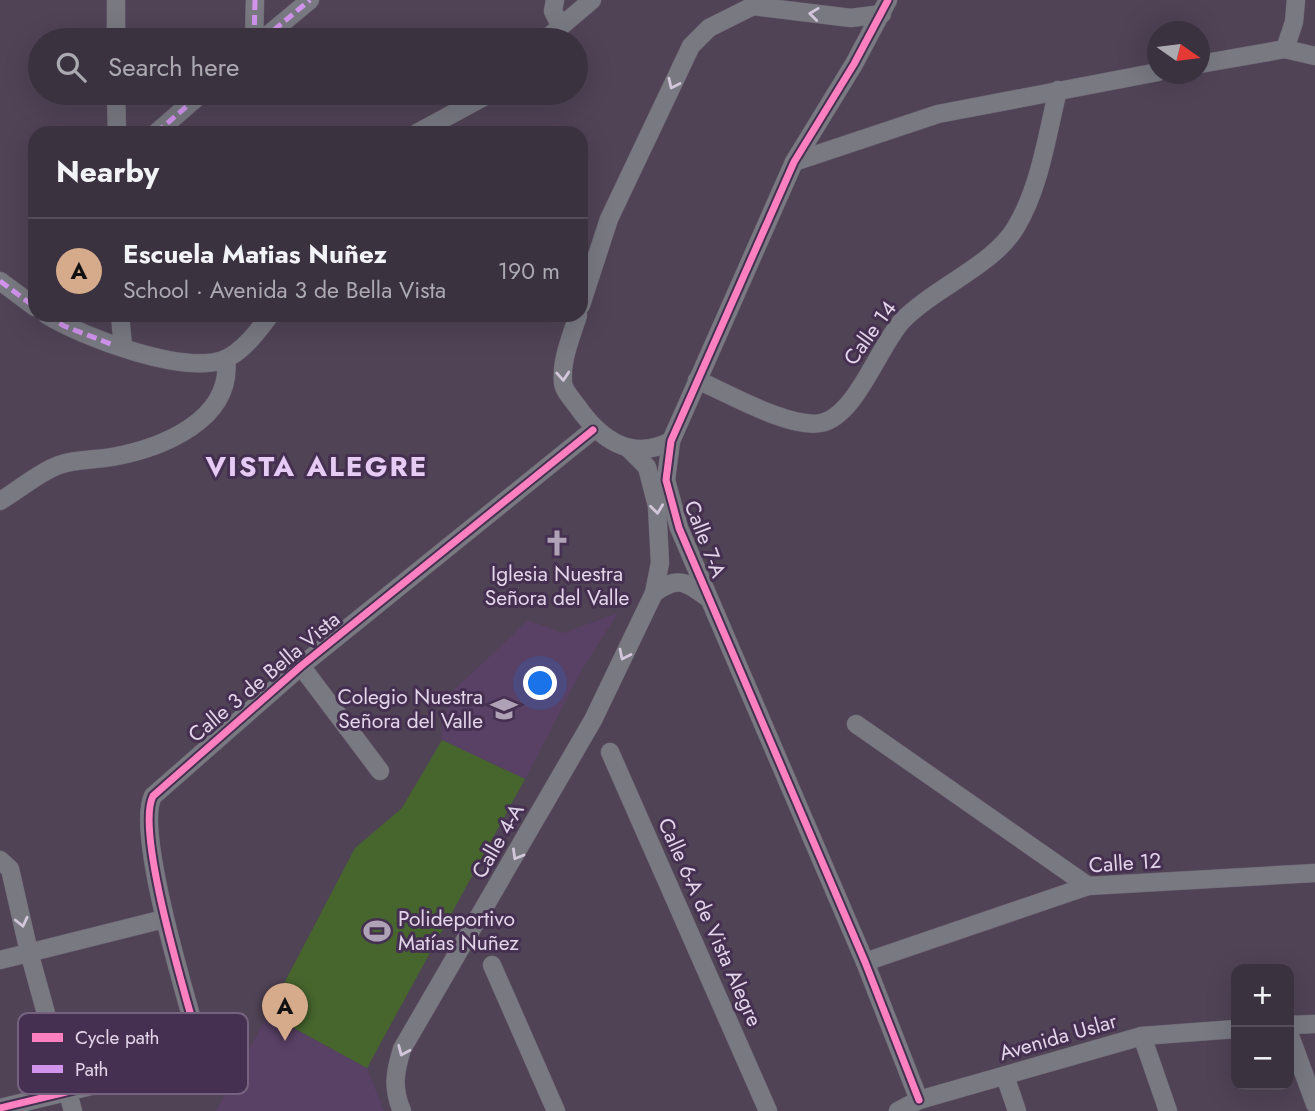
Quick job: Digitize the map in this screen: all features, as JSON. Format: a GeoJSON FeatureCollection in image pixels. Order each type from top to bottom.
{"type":"FeatureCollection","features":[{"type":"Feature","properties":{"kind":"street"},"geometry":{"type":"LineString","coordinates":[[107,0],[107,28]]}},
{"type":"Feature","properties":{"kind":"street"},"geometry":{"type":"LineString","coordinates":[[116,0],[116,28]]}},
{"type":"Feature","properties":{"kind":"street"},"geometry":{"type":"LineString","coordinates":[[254,28],[255,0]]}},
{"type":"Feature","properties":{"kind":"street"},"geometry":{"type":"LineString","coordinates":[[276,28],[310,0]]}},
{"type":"Feature","properties":{"kind":"street"},"geometry":{"type":"LineString","coordinates":[[555,0],[553,11],[559,25]]}},
{"type":"Feature","properties":{"kind":"street"},"geometry":{"type":"LineString","coordinates":[[556,28],[592,0]]}},
{"type":"Feature","properties":{"kind":"street"},"geometry":{"type":"LineString","coordinates":[[1285,49],[1294,22],[1296,0]]}},
{"type":"Feature","properties":{"kind":"street"},"geometry":{"type":"LineString","coordinates":[[588,284],[609,219],[691,46],[709,28],[753,6],[851,18],[885,7]]}},
{"type":"Feature","properties":{"kind":"street","name":"Calle 7-A"},"geometry":{"type":"LineString","coordinates":[[885,7],[794,162],[671,441],[666,480],[679,528],[866,962],[919,1100]]}},
{"type":"Feature","properties":{"kind":"street"},"geometry":{"type":"LineString","coordinates":[[1210,62],[1285,49],[1315,57]]}},
{"type":"Feature","properties":{"kind":"street"},"geometry":{"type":"LineString","coordinates":[[794,162],[938,114],[1147,74]]}},
{"type":"Feature","properties":{"kind":"street","name":"Calle 14"},"geometry":{"type":"LineString","coordinates":[[697,380],[801,424],[833,419],[844,410],[901,323],[936,290],[993,255],[1016,228],[1035,180],[1058,90]]}},
{"type":"Feature","properties":{"kind":"street"},"geometry":{"type":"LineString","coordinates":[[109,105],[112,126]]}},
{"type":"Feature","properties":{"kind":"street"},"geometry":{"type":"LineString","coordinates":[[112,126],[115,105]]}},
{"type":"Feature","properties":{"kind":"street"},"geometry":{"type":"LineString","coordinates":[[164,126],[188,105]]}},
{"type":"Feature","properties":{"kind":"street"},"geometry":{"type":"LineString","coordinates":[[430,126],[469,105]]}},
{"type":"Feature","properties":{"kind":"street"},"geometry":{"type":"LineString","coordinates":[[0,281],[28,302]]}},
{"type":"Feature","properties":{"kind":"street"},"geometry":{"type":"LineString","coordinates":[[58,322],[143,354],[199,364],[226,359],[257,333],[265,322]]}},
{"type":"Feature","properties":{"kind":"street"},"geometry":{"type":"LineString","coordinates":[[110,322],[117,346]]}},
{"type":"Feature","properties":{"kind":"street"},"geometry":{"type":"LineString","coordinates":[[117,346],[120,322]]}},
{"type":"Feature","properties":{"kind":"street","name":"Calle 7-A"},"geometry":{"type":"LineString","coordinates":[[576,322],[562,363],[564,387],[593,430],[629,449],[647,467],[657,506],[660,563],[654,593]]}},
{"type":"Feature","properties":{"kind":"street"},"geometry":{"type":"LineString","coordinates":[[0,501],[60,464],[115,457],[149,447],[200,423],[220,396],[228,376],[226,359]]}},
{"type":"Feature","properties":{"kind":"street","name":"Calle 3 de Bella Vista"},"geometry":{"type":"LineString","coordinates":[[190,1013],[164,919],[147,815],[153,796],[302,666],[593,430]]}},
{"type":"Feature","properties":{"kind":"street"},"geometry":{"type":"LineString","coordinates":[[629,449],[652,449],[671,441]]}},
{"type":"Feature","properties":{"kind":"street"},"geometry":{"type":"LineString","coordinates":[[654,593],[669,583],[680,582],[708,598]]}},
{"type":"Feature","properties":{"kind":"street","name":"Calle 4-A"},"geometry":{"type":"LineString","coordinates":[[402,1111],[396,1097],[394,1075],[402,1049],[593,720],[654,593]]}},
{"type":"Feature","properties":{"kind":"street"},"geometry":{"type":"LineString","coordinates":[[302,666],[380,771]]}},
{"type":"Feature","properties":{"kind":"street"},"geometry":{"type":"LineString","coordinates":[[856,724],[1088,886]]}},
{"type":"Feature","properties":{"kind":"street","name":"Calle 6-A de Vista Alegre"},"geometry":{"type":"LineString","coordinates":[[610,752],[768,1111]]}},
{"type":"Feature","properties":{"kind":"street"},"geometry":{"type":"LineString","coordinates":[[0,860],[10,869],[46,1013]]}},
{"type":"Feature","properties":{"kind":"street","name":"Calle 12"},"geometry":{"type":"LineString","coordinates":[[866,962],[1088,886],[1315,873]]}},
{"type":"Feature","properties":{"kind":"street"},"geometry":{"type":"LineString","coordinates":[[0,960],[164,919]]}},
{"type":"Feature","properties":{"kind":"street"},"geometry":{"type":"LineString","coordinates":[[492,965],[556,1111]]}},
{"type":"Feature","properties":{"kind":"street"},"geometry":{"type":"LineString","coordinates":[[1294,1025],[1315,1024]]}},
{"type":"Feature","properties":{"kind":"street","name":"Avenida Uslar"},"geometry":{"type":"LineString","coordinates":[[898,1111],[919,1100],[1142,1036],[1231,1029]]}},
{"type":"Feature","properties":{"kind":"street"},"geometry":{"type":"LineString","coordinates":[[1142,1036],[1168,1111]]}},
{"type":"Feature","properties":{"kind":"street"},"geometry":{"type":"LineString","coordinates":[[1294,1047],[1315,1104]]}},
{"type":"Feature","properties":{"kind":"street"},"geometry":{"type":"LineString","coordinates":[[1005,1076],[1017,1111]]}},
{"type":"Feature","properties":{"kind":"street"},"geometry":{"type":"LineString","coordinates":[[0,1108],[60,1094]]}},
{"type":"Feature","properties":{"kind":"street"},"geometry":{"type":"LineString","coordinates":[[69,1094],[73,1111]]}},
{"type":"Feature","properties":{"kind":"shaded area","name":"Colegio Nuestra Señora del Valle"},"geometry":{"type":"Polygon","coordinates":[[[618,613],[584,666],[525,779],[442,740],[441,728],[454,690],[528,620],[563,633],[618,613]]]}},
{"type":"Feature","properties":{"kind":"shaded area"},"geometry":{"type":"Polygon","coordinates":[[[268,1014],[367,1068],[384,1111],[216,1111],[225,1094],[248,1094],[248,1051],[268,1014]]]}},
{"type":"Feature","properties":{"kind":"green space","name":"Polideportivo Matías Nuñez"},"geometry":{"type":"Polygon","coordinates":[[[442,740],[525,779],[367,1068],[268,1014],[355,848],[402,808],[442,740]]]}},
{"type":"Feature","properties":{"kind":"marked path"},"geometry":{"type":"LineString","coordinates":[[254,28],[255,0]]}},
{"type":"Feature","properties":{"kind":"marked path"},"geometry":{"type":"LineString","coordinates":[[276,28],[310,0]]}},
{"type":"Feature","properties":{"kind":"marked path"},"geometry":{"type":"LineString","coordinates":[[164,126],[188,105]]}},
{"type":"Feature","properties":{"kind":"marked path"},"geometry":{"type":"LineString","coordinates":[[0,281],[28,302]]}},
{"type":"Feature","properties":{"kind":"marked path"},"geometry":{"type":"LineString","coordinates":[[58,322],[111,344]]}},
{"type":"Feature","properties":{"kind":"cycle path"},"geometry":{"type":"LineString","coordinates":[[888,0],[854,64],[794,162],[671,441],[666,480],[679,528],[865,962],[919,1100]]}},
{"type":"Feature","properties":{"kind":"cycle path"},"geometry":{"type":"LineString","coordinates":[[190,1013],[156,876],[149,815],[153,796],[301,666],[593,430]]}},
{"type":"Feature","properties":{"kind":"cycle path"},"geometry":{"type":"LineString","coordinates":[[0,1108],[58,1094]]}},
{"type":"Feature","properties":{"kind":"place","name":"Iglesia Nuestra Señora del Valle"},"geometry":{"type":"Point","coordinates":[557,543]}},
{"type":"Feature","properties":{"kind":"place","name":"Colegio Nuestra Señora del Valle"},"geometry":{"type":"Point","coordinates":[504,709]}},
{"type":"Feature","properties":{"kind":"place","name":"Polideportivo Matías Nuñez"},"geometry":{"type":"Point","coordinates":[377,931]}},
{"type":"Feature","properties":{"kind":"place","name":"Escuela Matias Nuñez"},"geometry":{"type":"Point","coordinates":[285,1041]}},
{"type":"Feature","properties":{"kind":"district","name":"VISTA ALEGRE"},"geometry":{"type":"Point","coordinates":[317,466]}}]}
